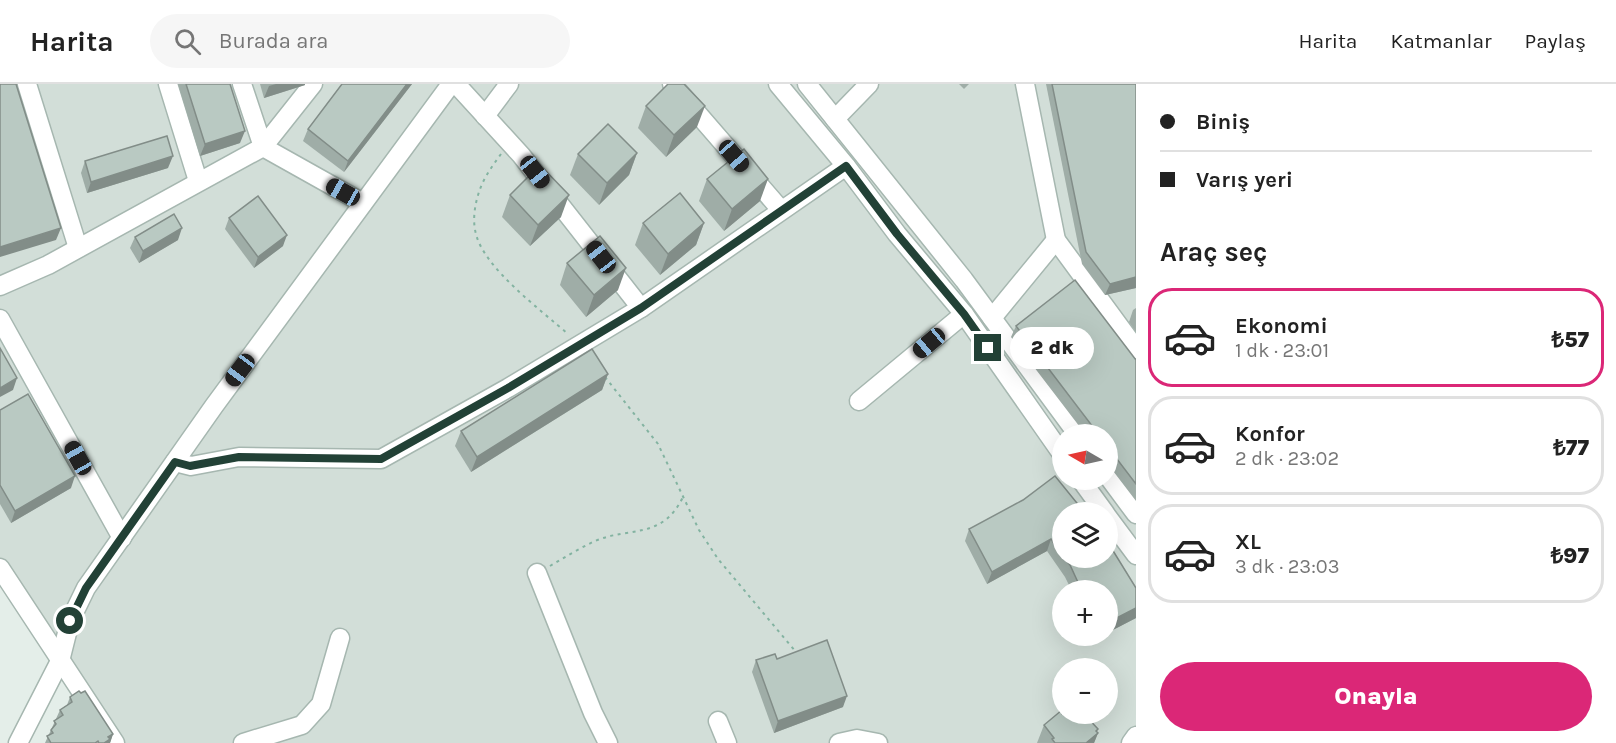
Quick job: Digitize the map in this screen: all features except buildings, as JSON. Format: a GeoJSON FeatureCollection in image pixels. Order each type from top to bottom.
{"type":"FeatureCollection","features":[{"type":"Feature","properties":{"kind":"street"},"geometry":{"type":"LineString","coordinates":[[27,84],[78,248]]}},
{"type":"Feature","properties":{"kind":"street"},"geometry":{"type":"LineString","coordinates":[[168,84],[198,181]]}},
{"type":"Feature","properties":{"kind":"street"},"geometry":{"type":"LineString","coordinates":[[242,84],[263,147],[363,203]]}},
{"type":"Feature","properties":{"kind":"street"},"geometry":{"type":"LineString","coordinates":[[0,286],[48,265],[263,147],[313,84]]}},
{"type":"Feature","properties":{"kind":"street"},"geometry":{"type":"LineString","coordinates":[[18,743],[60,661],[68,627],[80,599],[175,462],[451,84]]}},
{"type":"Feature","properties":{"kind":"street"},"geometry":{"type":"LineString","coordinates":[[456,84],[521,155],[641,308]]}},
{"type":"Feature","properties":{"kind":"street"},"geometry":{"type":"LineString","coordinates":[[485,116],[509,84]]}},
{"type":"Feature","properties":{"kind":"street"},"geometry":{"type":"LineString","coordinates":[[672,84],[781,210]]}},
{"type":"Feature","properties":{"kind":"street"},"geometry":{"type":"LineString","coordinates":[[778,84],[964,314],[1052,440]]}},
{"type":"Feature","properties":{"kind":"street"},"geometry":{"type":"LineString","coordinates":[[807,84],[952,264],[1070,424]]}},
{"type":"Feature","properties":{"kind":"street"},"geometry":{"type":"LineString","coordinates":[[835,119],[869,84]]}},
{"type":"Feature","properties":{"kind":"street"},"geometry":{"type":"LineString","coordinates":[[1024,84],[1056,240],[1136,349]]}},
{"type":"Feature","properties":{"kind":"street"},"geometry":{"type":"LineString","coordinates":[[175,462],[190,466],[239,457],[381,459],[508,388],[641,308],[846,166]]}},
{"type":"Feature","properties":{"kind":"street"},"geometry":{"type":"LineString","coordinates":[[992,318],[1056,240]]}},
{"type":"Feature","properties":{"kind":"street"},"geometry":{"type":"LineString","coordinates":[[859,401],[964,314]]}},
{"type":"Feature","properties":{"kind":"street"},"geometry":{"type":"LineString","coordinates":[[0,319],[122,538]]}},
{"type":"Feature","properties":{"kind":"street"},"geometry":{"type":"LineString","coordinates":[[1118,490],[1136,514]]}},
{"type":"Feature","properties":{"kind":"street"},"geometry":{"type":"LineString","coordinates":[[1118,530],[1136,555]]}},
{"type":"Feature","properties":{"kind":"street"},"geometry":{"type":"LineString","coordinates":[[0,568],[115,743]]}},
{"type":"Feature","properties":{"kind":"street"},"geometry":{"type":"LineString","coordinates":[[537,573],[593,713],[608,743]]}},
{"type":"Feature","properties":{"kind":"street"},"geometry":{"type":"LineString","coordinates":[[243,743],[302,725],[321,704],[340,638]]}},
{"type":"Feature","properties":{"kind":"street"},"geometry":{"type":"LineString","coordinates":[[718,721],[727,743]]}},
{"type":"Feature","properties":{"kind":"street"},"geometry":{"type":"LineString","coordinates":[[1131,743],[1136,736]]}},
{"type":"Feature","properties":{"kind":"street"},"geometry":{"type":"LineString","coordinates":[[839,743],[857,739],[878,743]]}},
{"type":"Feature","properties":{"kind":"path"},"geometry":{"type":"LineString","coordinates":[[508,141],[480,190],[475,211],[476,237],[494,267],[580,345]]}},
{"type":"Feature","properties":{"kind":"path"},"geometry":{"type":"LineString","coordinates":[[601,372],[658,444],[699,530],[718,559],[796,652]]}},
{"type":"Feature","properties":{"kind":"path"},"geometry":{"type":"LineString","coordinates":[[537,573],[597,540],[645,531],[660,525],[674,513],[684,497]]}},
{"type":"Feature","properties":{"kind":"shaded area"},"geometry":{"type":"Polygon","coordinates":[[[0,84],[1136,84],[1136,737],[1131,743],[115,743],[0,570],[0,84]]]}},
{"type":"Feature","properties":{"kind":"route"},"geometry":{"type":"LineString","coordinates":[[70,621],[86,588],[175,462],[190,466],[239,457],[381,459],[508,388],[641,308],[846,166],[897,234],[964,314],[988,348]]}}]}
